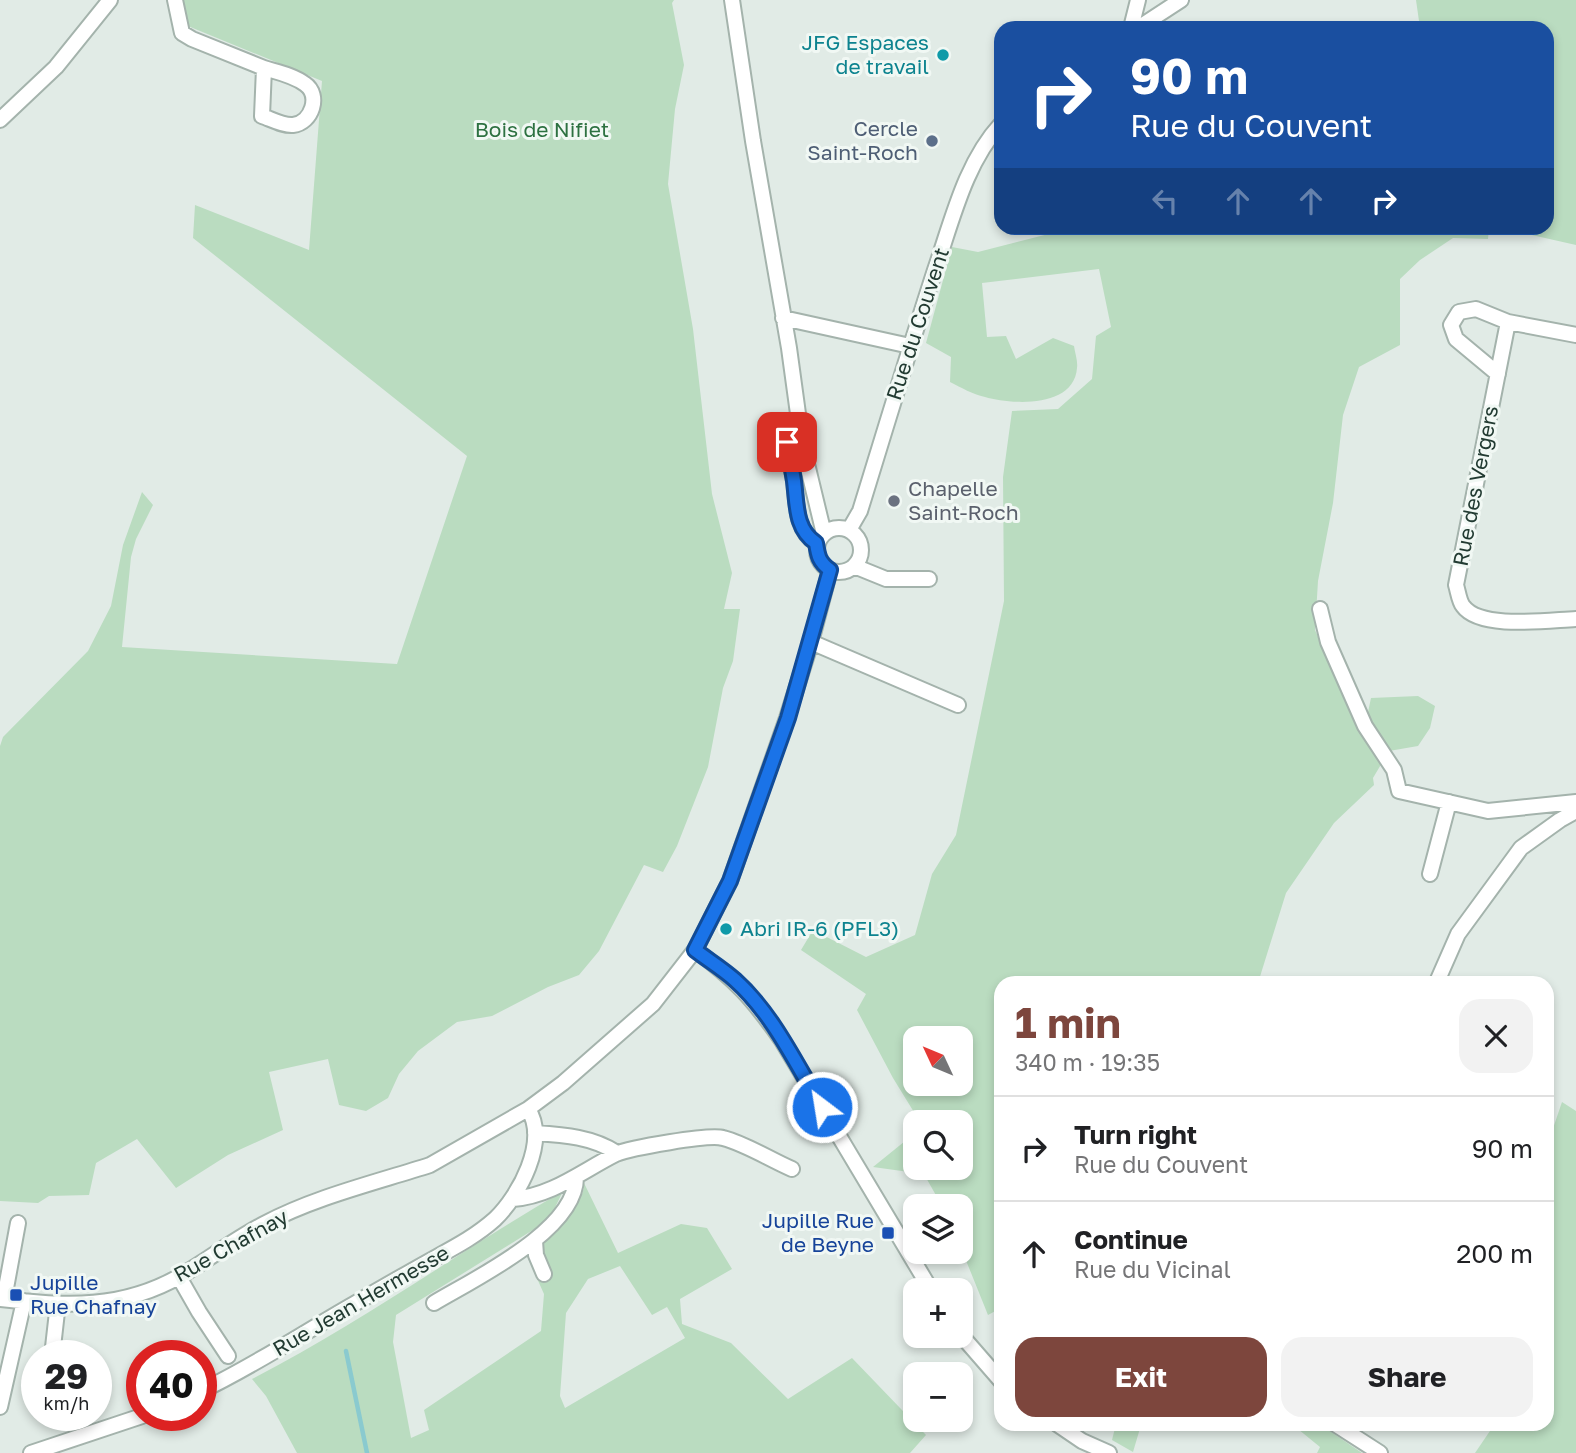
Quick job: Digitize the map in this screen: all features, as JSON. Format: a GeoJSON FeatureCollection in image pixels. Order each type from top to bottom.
{"type":"FeatureCollection","features":[{"type":"Feature","properties":{"kind":"street"},"geometry":{"type":"LineString","coordinates":[[0,120],[56,66],[110,0]]}},
{"type":"Feature","properties":{"kind":"street"},"geometry":{"type":"LineString","coordinates":[[175,0],[182,33],[307,85],[313,93],[314,102],[307,117],[290,126],[262,116],[264,68]]}},
{"type":"Feature","properties":{"kind":"street"},"geometry":{"type":"LineString","coordinates":[[732,0],[802,443],[820,538],[818,556],[822,565],[830,570],[843,572],[854,566],[861,554],[859,540],[849,530],[839,528],[820,538],[808,538],[796,508],[787,442]]}},
{"type":"Feature","properties":{"kind":"street"},"geometry":{"type":"LineString","coordinates":[[1133,21],[1138,0]]}},
{"type":"Feature","properties":{"kind":"street"},"geometry":{"type":"LineString","coordinates":[[1149,21],[1181,0]]}},
{"type":"Feature","properties":{"kind":"street","name":"Rue du Couvent"},"geometry":{"type":"LineString","coordinates":[[849,530],[860,511],[910,346],[967,179],[994,132]]}},
{"type":"Feature","properties":{"kind":"street"},"geometry":{"type":"LineString","coordinates":[[1498,374],[1456,339],[1451,325],[1459,312],[1476,309],[1508,322],[1576,335]]}},
{"type":"Feature","properties":{"kind":"street"},"geometry":{"type":"LineString","coordinates":[[783,318],[910,346]]}},
{"type":"Feature","properties":{"kind":"street","name":"Rue des Vergers"},"geometry":{"type":"LineString","coordinates":[[1508,322],[1456,585],[1463,606],[1477,618],[1499,621],[1576,620]]}},
{"type":"Feature","properties":{"kind":"street"},"geometry":{"type":"LineString","coordinates":[[854,566],[886,579],[929,579]]}},
{"type":"Feature","properties":{"kind":"street"},"geometry":{"type":"LineString","coordinates":[[513,1199],[528,1169],[536,1133],[533,1117],[528,1109],[563,1083],[653,1004],[695,950],[730,881],[788,718],[830,570]]}},
{"type":"Feature","properties":{"kind":"street"},"geometry":{"type":"LineString","coordinates":[[1320,610],[1328,642],[1365,726],[1394,769],[1399,791],[1488,811],[1576,802]]}},
{"type":"Feature","properties":{"kind":"street"},"geometry":{"type":"LineString","coordinates":[[811,642],[958,705]]}},
{"type":"Feature","properties":{"kind":"street"},"geometry":{"type":"LineString","coordinates":[[1430,874],[1449,802]]}},
{"type":"Feature","properties":{"kind":"street"},"geometry":{"type":"LineString","coordinates":[[1440,976],[1458,934],[1521,848],[1576,811]]}},
{"type":"Feature","properties":{"kind":"street"},"geometry":{"type":"LineString","coordinates":[[695,950],[735,981],[757,1004],[782,1039],[924,1278]]}},
{"type":"Feature","properties":{"kind":"street","name":"Rue Chafnay"},"geometry":{"type":"LineString","coordinates":[[2,1299],[109,1303],[135,1296],[179,1277],[262,1225],[299,1208],[430,1165],[528,1109]]}},
{"type":"Feature","properties":{"kind":"street"},"geometry":{"type":"LineString","coordinates":[[536,1133],[601,1142],[617,1153]]}},
{"type":"Feature","properties":{"kind":"street"},"geometry":{"type":"LineString","coordinates":[[513,1199],[529,1198],[576,1177],[617,1153],[716,1137],[792,1169]]}},
{"type":"Feature","properties":{"kind":"street"},"geometry":{"type":"LineString","coordinates":[[434,1303],[535,1241],[555,1222],[570,1201],[576,1188],[576,1177]]}},
{"type":"Feature","properties":{"kind":"street","name":"Rue Jean Hermesse"},"geometry":{"type":"LineString","coordinates":[[217,1383],[476,1235],[513,1199]]}},
{"type":"Feature","properties":{"kind":"street"},"geometry":{"type":"LineString","coordinates":[[2,1299],[18,1223]]}},
{"type":"Feature","properties":{"kind":"street"},"geometry":{"type":"LineString","coordinates":[[535,1241],[536,1255],[544,1274]]}},
{"type":"Feature","properties":{"kind":"street"},"geometry":{"type":"LineString","coordinates":[[179,1277],[228,1356]]}},
{"type":"Feature","properties":{"kind":"street"},"geometry":{"type":"LineString","coordinates":[[0,1407],[24,1301]]}},
{"type":"Feature","properties":{"kind":"street"},"geometry":{"type":"LineString","coordinates":[[54,1340],[58,1303]]}},
{"type":"Feature","properties":{"kind":"street"},"geometry":{"type":"LineString","coordinates":[[972,1348],[994,1373]]}},
{"type":"Feature","properties":{"kind":"street"},"geometry":{"type":"LineString","coordinates":[[31,1453],[126,1421]]}},
{"type":"Feature","properties":{"kind":"street"},"geometry":{"type":"LineString","coordinates":[[1067,1431],[1109,1453]]}},
{"type":"Feature","properties":{"kind":"street"},"geometry":{"type":"LineString","coordinates":[[1346,1431],[1380,1453]]}},
{"type":"Feature","properties":{"kind":"green space","name":"Bois de Nifiet"},"geometry":{"type":"Polygon","coordinates":[[[179,0],[674,0],[672,3],[684,65],[675,109],[668,184],[693,329],[712,494],[732,573],[724,609],[740,609],[733,661],[723,688],[708,767],[677,846],[663,872],[644,865],[599,951],[579,975],[548,987],[492,1016],[457,1022],[418,1051],[399,1074],[388,1098],[366,1111],[339,1105],[328,1059],[269,1072],[283,1130],[228,1155],[176,1188],[137,1139],[96,1163],[89,1195],[49,1196],[38,1203],[0,1201],[0,746],[3,737],[88,651],[111,606],[123,545],[142,492],[153,505],[136,539],[131,557],[122,647],[397,664],[467,456],[193,238],[195,205],[309,250],[322,81],[183,24],[179,0]]]}},
{"type":"Feature","properties":{"kind":"green space"},"geometry":{"type":"Polygon","coordinates":[[[1416,0],[1576,0],[1576,245],[1531,235],[1554,235],[1554,21],[1419,21],[1416,0]]]}},
{"type":"Feature","properties":{"kind":"green space"},"geometry":{"type":"Polygon","coordinates":[[[1045,235],[1488,235],[1488,239],[1453,238],[1420,260],[1400,279],[1400,345],[1359,367],[1343,415],[1333,503],[1318,581],[1315,630],[1353,714],[1368,712],[1371,698],[1418,696],[1435,706],[1430,728],[1418,746],[1389,751],[1373,778],[1374,785],[1334,823],[1286,893],[1260,976],[994,976],[994,1312],[988,1315],[967,1264],[973,1264],[973,1194],[935,1194],[927,1180],[973,1180],[973,1110],[913,1110],[904,1096],[973,1096],[973,1026],[903,1026],[903,1094],[857,1010],[866,994],[801,950],[813,930],[866,957],[915,935],[932,874],[956,835],[1004,601],[1003,477],[1012,411],[1058,409],[1092,379],[1096,336],[1111,327],[1099,269],[982,283],[987,337],[1006,336],[1016,359],[1053,338],[1074,346],[1077,365],[1073,381],[1065,391],[1054,397],[1026,402],[997,400],[971,393],[950,382],[951,357],[926,343],[952,247],[978,252],[1045,235]]]}},
{"type":"Feature","properties":{"kind":"green space"},"geometry":{"type":"Polygon","coordinates":[[[1562,1102],[1576,1111],[1576,1453],[1475,1453],[1490,1431],[1554,1431],[1554,1125],[1562,1102]]]}},
{"type":"Feature","properties":{"kind":"green space"},"geometry":{"type":"Polygon","coordinates":[[[903,1143],[903,1171],[873,1167],[903,1143]]]}},
{"type":"Feature","properties":{"kind":"green space"},"geometry":{"type":"Polygon","coordinates":[[[584,1183],[618,1253],[681,1224],[707,1228],[732,1269],[680,1299],[682,1324],[731,1343],[788,1399],[852,1358],[903,1411],[903,1432],[923,1432],[926,1435],[910,1453],[297,1453],[266,1396],[252,1379],[332,1335],[563,1191],[549,1220],[396,1315],[393,1342],[411,1438],[429,1430],[424,1410],[541,1331],[544,1294],[527,1256],[562,1223],[578,1202],[584,1183]],[[620,1266],[588,1279],[566,1313],[560,1396],[565,1408],[685,1338],[667,1307],[652,1315],[620,1266]]]}},
{"type":"Feature","properties":{"kind":"green space"},"geometry":{"type":"Polygon","coordinates":[[[1114,1431],[1139,1431],[1133,1452],[1112,1440],[1114,1431]]]}},
{"type":"Feature","properties":{"kind":"green space"},"geometry":{"type":"Polygon","coordinates":[[[1300,1431],[1330,1431],[1362,1453],[1317,1453],[1320,1447],[1300,1431]]]}},
{"type":"Feature","properties":{"kind":"waterway"},"geometry":{"type":"LineString","coordinates":[[346,1351],[367,1453]]}},
{"type":"Feature","properties":{"kind":"place","name":"JFG Espaces de travail"},"geometry":{"type":"Point","coordinates":[943,55]}},
{"type":"Feature","properties":{"kind":"place","name":"Cercle Saint-Roch"},"geometry":{"type":"Point","coordinates":[932,141]}},
{"type":"Feature","properties":{"kind":"place","name":"Chapelle Saint-Roch"},"geometry":{"type":"Point","coordinates":[894,501]}},
{"type":"Feature","properties":{"kind":"place","name":"Abri IR-6 (PFL3)"},"geometry":{"type":"Point","coordinates":[726,929]}},
{"type":"Feature","properties":{"kind":"place","name":"Jupille Rue de Beyne"},"geometry":{"type":"Point","coordinates":[888,1233]}},
{"type":"Feature","properties":{"kind":"place","name":"Jupille Rue Chafnay"},"geometry":{"type":"Point","coordinates":[16,1295]}},
{"type":"Feature","properties":{"kind":"route"},"geometry":{"type":"LineString","coordinates":[[787,442],[796,508],[803,530],[808,538],[816,543],[822,565],[830,570],[788,718],[730,881],[695,950],[735,981],[757,1004],[782,1039],[822,1107]]}}]}
